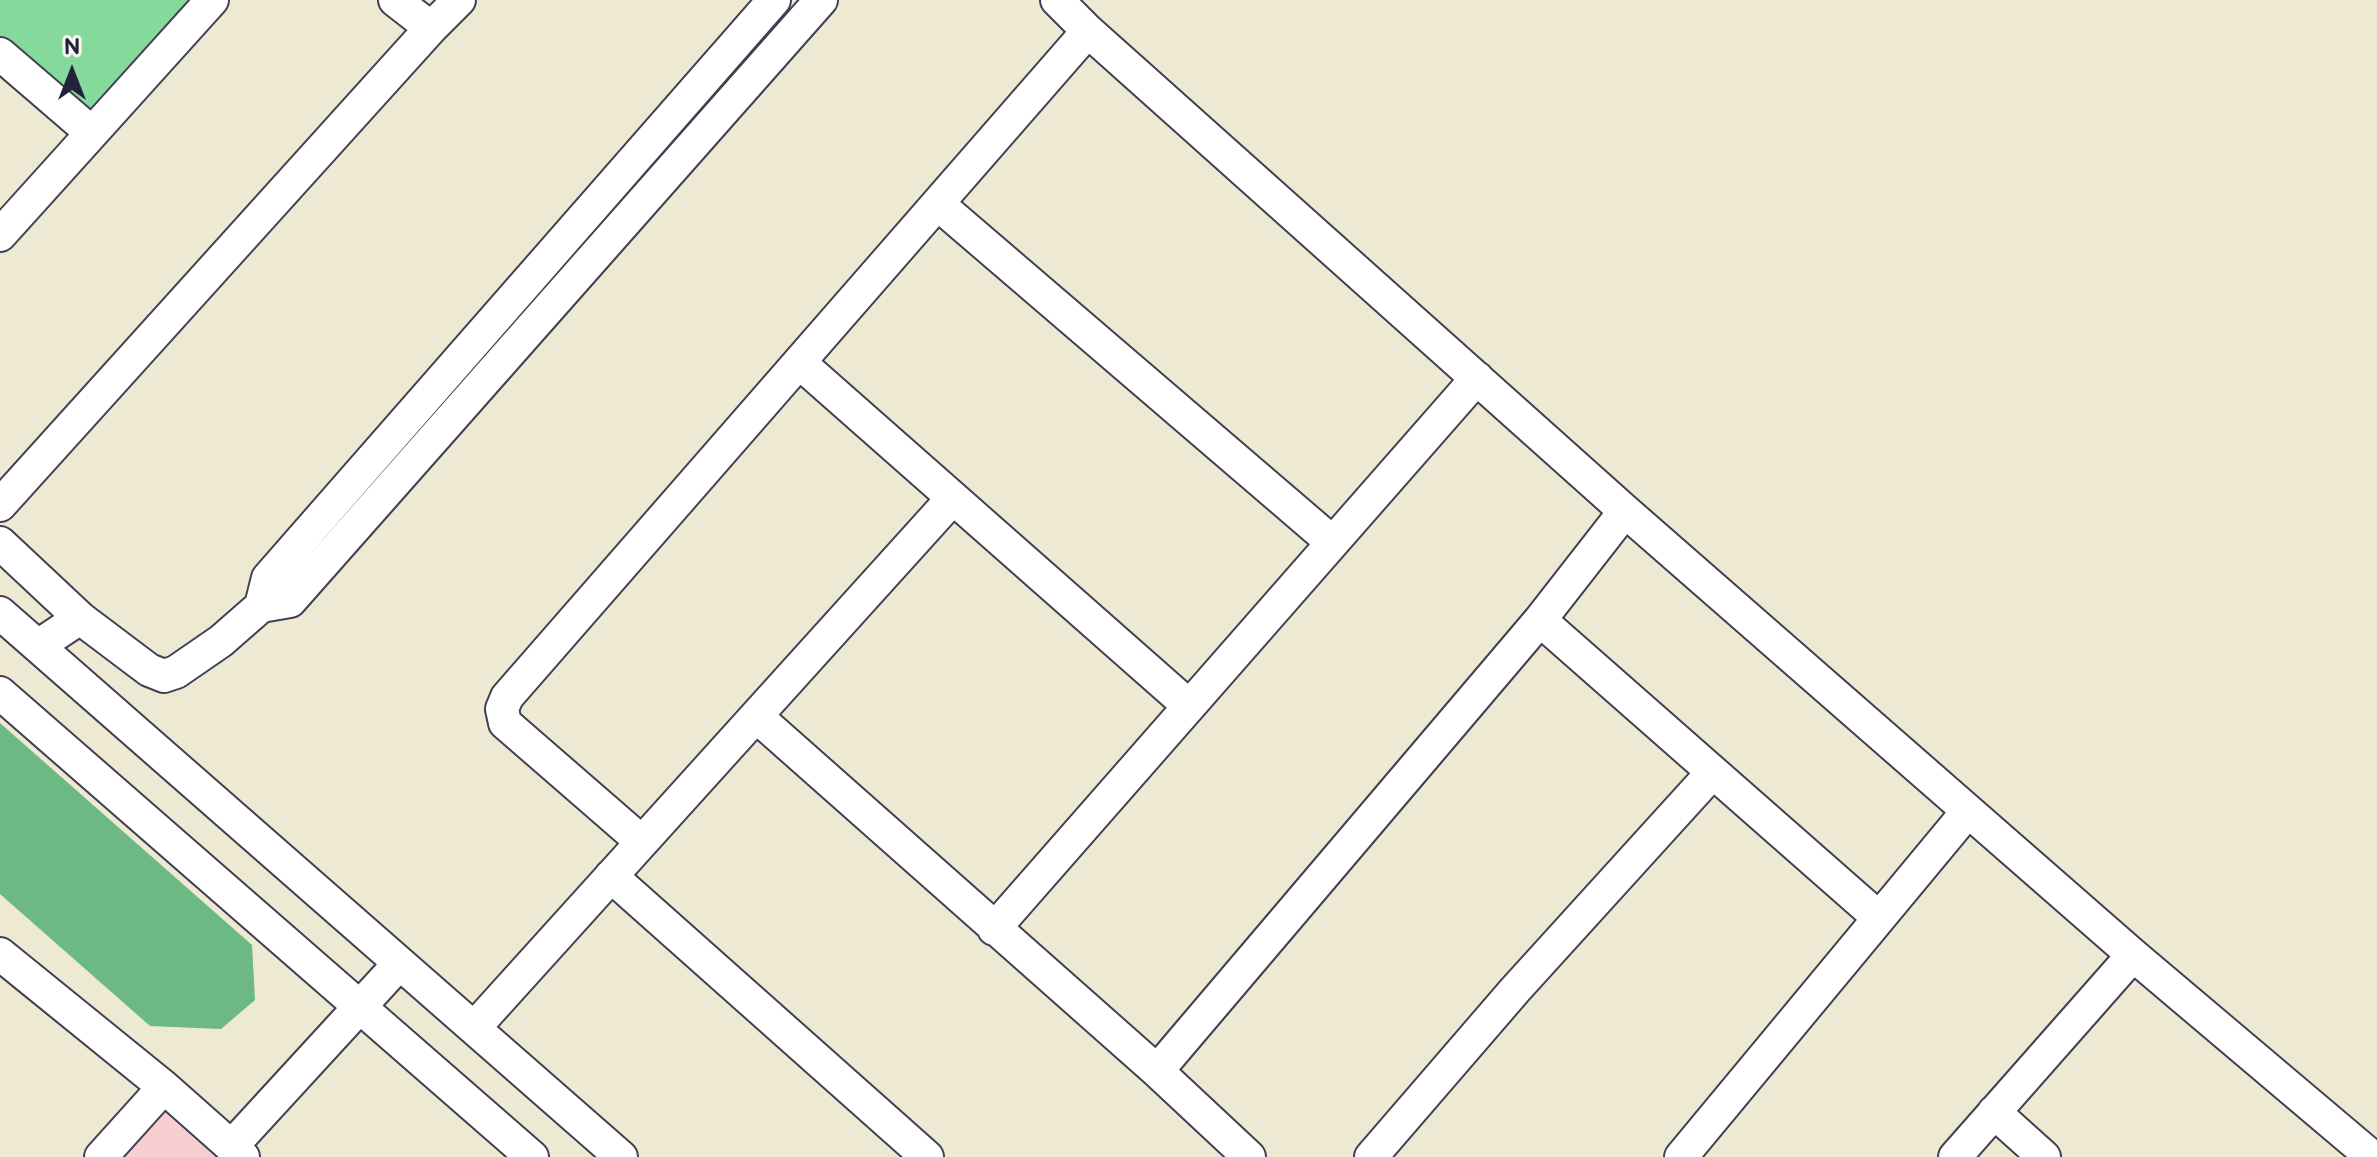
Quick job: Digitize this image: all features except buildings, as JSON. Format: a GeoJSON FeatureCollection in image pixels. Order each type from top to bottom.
{"type":"FeatureCollection","features":[{"type":"Feature","properties":{"kind":"street"},"geometry":{"type":"LineString","coordinates":[[0,235],[212,0]]}},
{"type":"Feature","properties":{"kind":"street"},"geometry":{"type":"LineString","coordinates":[[395,0],[431,28]]}},
{"type":"Feature","properties":{"kind":"street"},"geometry":{"type":"LineString","coordinates":[[0,505],[459,0]]}},
{"type":"Feature","properties":{"kind":"street"},"geometry":{"type":"LineString","coordinates":[[261,606],[268,578],[774,0]]}},
{"type":"Feature","properties":{"kind":"street"},"geometry":{"type":"LineString","coordinates":[[0,543],[80,618],[149,670],[164,676],[176,672],[221,641],[261,606],[290,601],[821,0]]}},
{"type":"Feature","properties":{"kind":"street"},"geometry":{"type":"LineString","coordinates":[[1057,0],[1625,511],[2133,955],[2372,1157]]}},
{"type":"Feature","properties":{"kind":"street"},"geometry":{"type":"LineString","coordinates":[[642,842],[505,723],[502,709],[507,697],[1088,31]]}},
{"type":"Feature","properties":{"kind":"street"},"geometry":{"type":"LineString","coordinates":[[0,54],[92,133]]}},
{"type":"Feature","properties":{"kind":"street"},"geometry":{"type":"LineString","coordinates":[[938,204],[1332,542]]}},
{"type":"Feature","properties":{"kind":"street"},"geometry":{"type":"LineString","coordinates":[[800,363],[1189,706]]}},
{"type":"Feature","properties":{"kind":"street"},"geometry":{"type":"LineString","coordinates":[[994,929],[1477,378]]}},
{"type":"Feature","properties":{"kind":"street"},"geometry":{"type":"LineString","coordinates":[[474,1028],[953,498]]}},
{"type":"Feature","properties":{"kind":"street"},"geometry":{"type":"LineString","coordinates":[[1157,1071],[1540,620],[1625,511]]}},
{"type":"Feature","properties":{"kind":"street"},"geometry":{"type":"LineString","coordinates":[[0,613],[621,1157]]}},
{"type":"Feature","properties":{"kind":"street"},"geometry":{"type":"LineString","coordinates":[[38,646],[80,618]]}},
{"type":"Feature","properties":{"kind":"street"},"geometry":{"type":"LineString","coordinates":[[1540,620],[1879,918]]}},
{"type":"Feature","properties":{"kind":"street"},"geometry":{"type":"LineString","coordinates":[[0,693],[532,1157]]}},
{"type":"Feature","properties":{"kind":"street"},"geometry":{"type":"LineString","coordinates":[[756,716],[1157,1071],[1249,1157]]}},
{"type":"Feature","properties":{"kind":"street"},"geometry":{"type":"LineString","coordinates":[[1371,1157],[1515,990],[1713,772]]}},
{"type":"Feature","properties":{"kind":"street"},"geometry":{"type":"LineString","coordinates":[[1681,1157],[1968,811]]}},
{"type":"Feature","properties":{"kind":"street"},"geometry":{"type":"LineString","coordinates":[[611,876],[927,1157]]}},
{"type":"Feature","properties":{"kind":"street"},"geometry":{"type":"LineString","coordinates":[[0,954],[164,1087],[237,1152],[360,1005],[399,964]]}},
{"type":"Feature","properties":{"kind":"street"},"geometry":{"type":"LineString","coordinates":[[1955,1157],[2133,955]]}},
{"type":"Feature","properties":{"kind":"street"},"geometry":{"type":"LineString","coordinates":[[101,1157],[164,1087]]}},
{"type":"Feature","properties":{"kind":"street"},"geometry":{"type":"LineString","coordinates":[[1994,1112],[2044,1157]]}},
{"type":"Feature","properties":{"kind":"shaded area"},"geometry":{"type":"Polygon","coordinates":[[[164,1087],[243,1157],[101,1157],[164,1087]]]}},
{"type":"Feature","properties":{"kind":"green space"},"geometry":{"type":"Polygon","coordinates":[[[0,0],[212,0],[92,133],[0,54],[0,0]]]}},
{"type":"Feature","properties":{"kind":"green space"},"geometry":{"type":"Polygon","coordinates":[[[0,723],[252,945],[255,1000],[221,1029],[150,1026],[0,894],[0,723]]]}}]}
